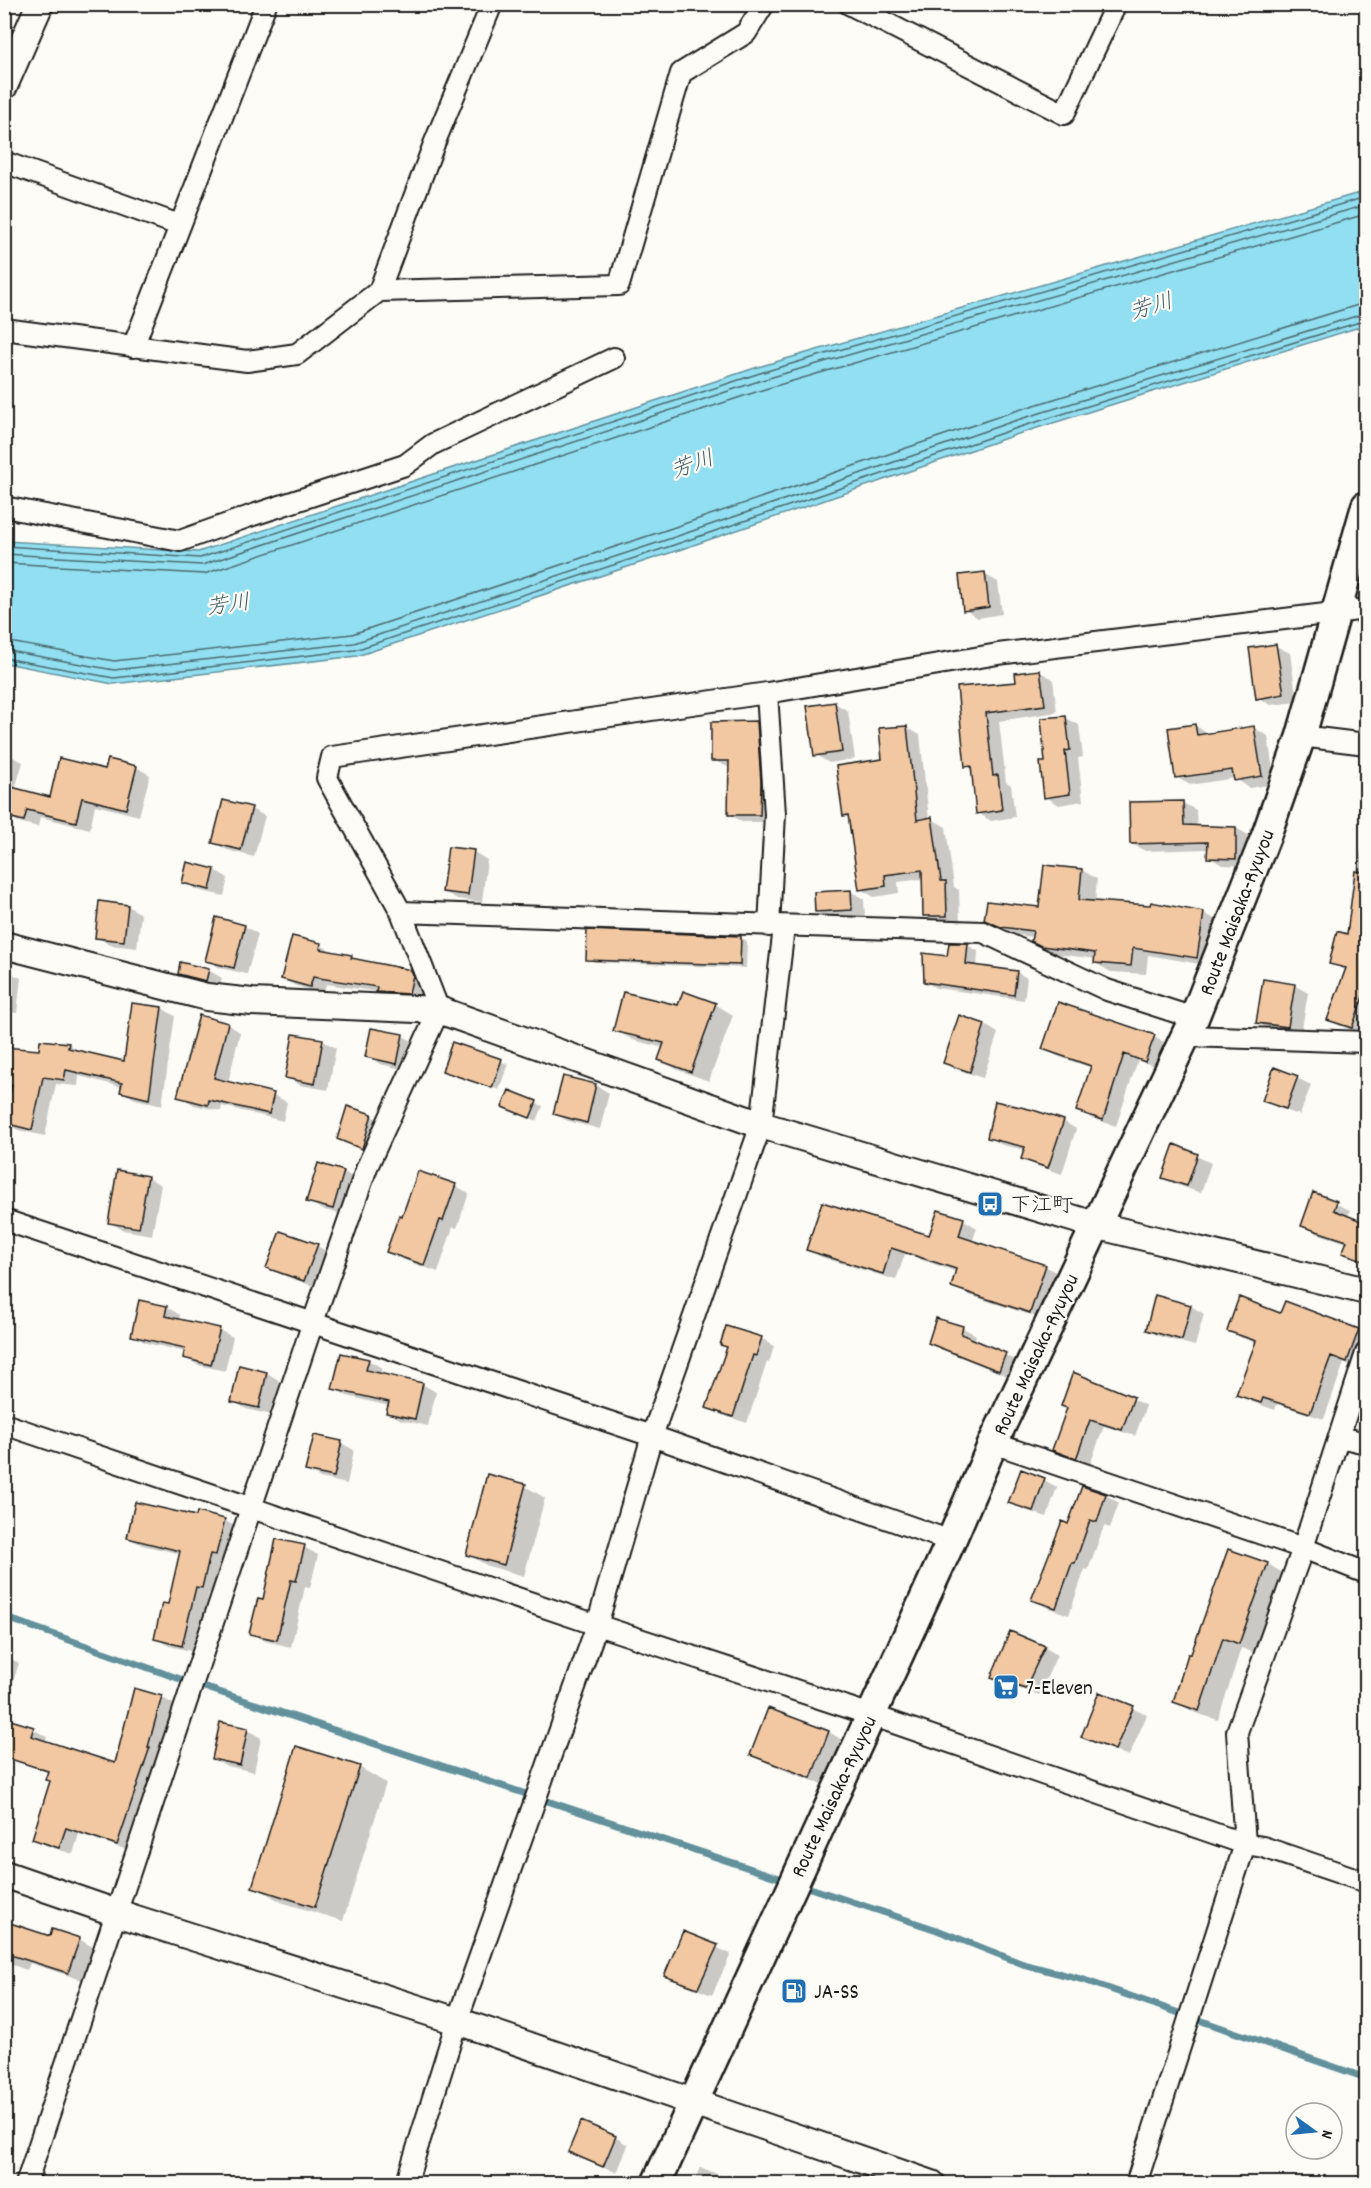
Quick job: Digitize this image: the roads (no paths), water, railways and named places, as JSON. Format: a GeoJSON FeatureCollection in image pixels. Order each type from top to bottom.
{"type":"FeatureCollection","features":[{"type":"Feature","properties":{"kind":"main road","name":"Route Maisaka-Ryuyou"},"geometry":{"type":"LineString","coordinates":[[656,2184],[951,1541],[993,1443],[1190,1027],[1266,836],[1301,736],[1338,612],[1366,506]]}},
{"type":"Feature","properties":{"kind":"street"},"geometry":{"type":"LineString","coordinates":[[4,86],[40,4]]}},
{"type":"Feature","properties":{"kind":"street"},"geometry":{"type":"LineString","coordinates":[[133,347],[266,4]]}},
{"type":"Feature","properties":{"kind":"street"},"geometry":{"type":"LineString","coordinates":[[4,329],[247,362],[297,354],[379,291],[434,144],[492,4]]}},
{"type":"Feature","properties":{"kind":"street"},"geometry":{"type":"LineString","coordinates":[[379,291],[619,285],[681,73],[746,33],[764,4]]}},
{"type":"Feature","properties":{"kind":"street"},"geometry":{"type":"LineString","coordinates":[[849,4],[1064,114],[1116,4]]}},
{"type":"Feature","properties":{"kind":"street"},"geometry":{"type":"LineString","coordinates":[[4,162],[179,225]]}},
{"type":"Feature","properties":{"kind":"street"},"geometry":{"type":"LineString","coordinates":[[4,507],[180,541],[253,514],[405,465],[432,444],[614,358]]}},
{"type":"Feature","properties":{"kind":"street"},"geometry":{"type":"LineString","coordinates":[[26,2184],[313,1322],[368,1167],[439,1010],[401,912],[327,778],[332,757],[767,693],[998,654],[1366,609]]}},
{"type":"Feature","properties":{"kind":"street"},"geometry":{"type":"LineString","coordinates":[[406,2184],[457,2021],[597,1625],[652,1436],[761,1125],[776,926],[775,814],[767,693]]}},
{"type":"Feature","properties":{"kind":"street"},"geometry":{"type":"LineString","coordinates":[[1301,736],[1366,744]]}},
{"type":"Feature","properties":{"kind":"street"},"geometry":{"type":"LineString","coordinates":[[401,912],[983,932],[1190,1027],[1366,1041]]}},
{"type":"Feature","properties":{"kind":"street"},"geometry":{"type":"LineString","coordinates":[[4,945],[207,997],[252,1002],[439,1010],[761,1125],[1095,1225],[1366,1291]]}},
{"type":"Feature","properties":{"kind":"street"},"geometry":{"type":"LineString","coordinates":[[4,1220],[652,1436],[951,1541]]}},
{"type":"Feature","properties":{"kind":"street"},"geometry":{"type":"LineString","coordinates":[[1137,2184],[1245,1844],[1237,1732],[1303,1548],[1366,1353]]}},
{"type":"Feature","properties":{"kind":"street"},"geometry":{"type":"LineString","coordinates":[[4,1424],[597,1625],[871,1715],[1245,1844],[1263,1847],[1366,1882]]}},
{"type":"Feature","properties":{"kind":"street"},"geometry":{"type":"LineString","coordinates":[[1340,1437],[1366,1443]]}},
{"type":"Feature","properties":{"kind":"street"},"geometry":{"type":"LineString","coordinates":[[993,1443],[1303,1548],[1366,1573]]}},
{"type":"Feature","properties":{"kind":"street"},"geometry":{"type":"LineString","coordinates":[[4,1874],[117,1913],[457,2021],[932,2184]]}},
{"type":"Feature","properties":{"kind":"water","name":"芳川"},"geometry":{"type":"Polygon","coordinates":[[[1366,191],[1366,325],[1018,434],[676,551],[357,656],[113,684],[5,663],[5,541],[198,552],[758,367],[1366,191]]]}},
{"type":"Feature","properties":{"kind":"waterway"},"geometry":{"type":"LineString","coordinates":[[4,1617],[183,1680],[788,1881]]}},
{"type":"Feature","properties":{"kind":"waterway"},"geometry":{"type":"LineString","coordinates":[[801,1885],[937,1930],[1023,1964],[1084,1980],[1366,2078]]}},
{"type":"Feature","properties":{"kind":"place","name":"下江町"},"geometry":{"type":"Point","coordinates":[990,1204]}},
{"type":"Feature","properties":{"kind":"place","name":"7-Eleven"},"geometry":{"type":"Point","coordinates":[1006,1687]}},
{"type":"Feature","properties":{"kind":"place","name":"JA-SS"},"geometry":{"type":"Point","coordinates":[794,1991]}}]}
